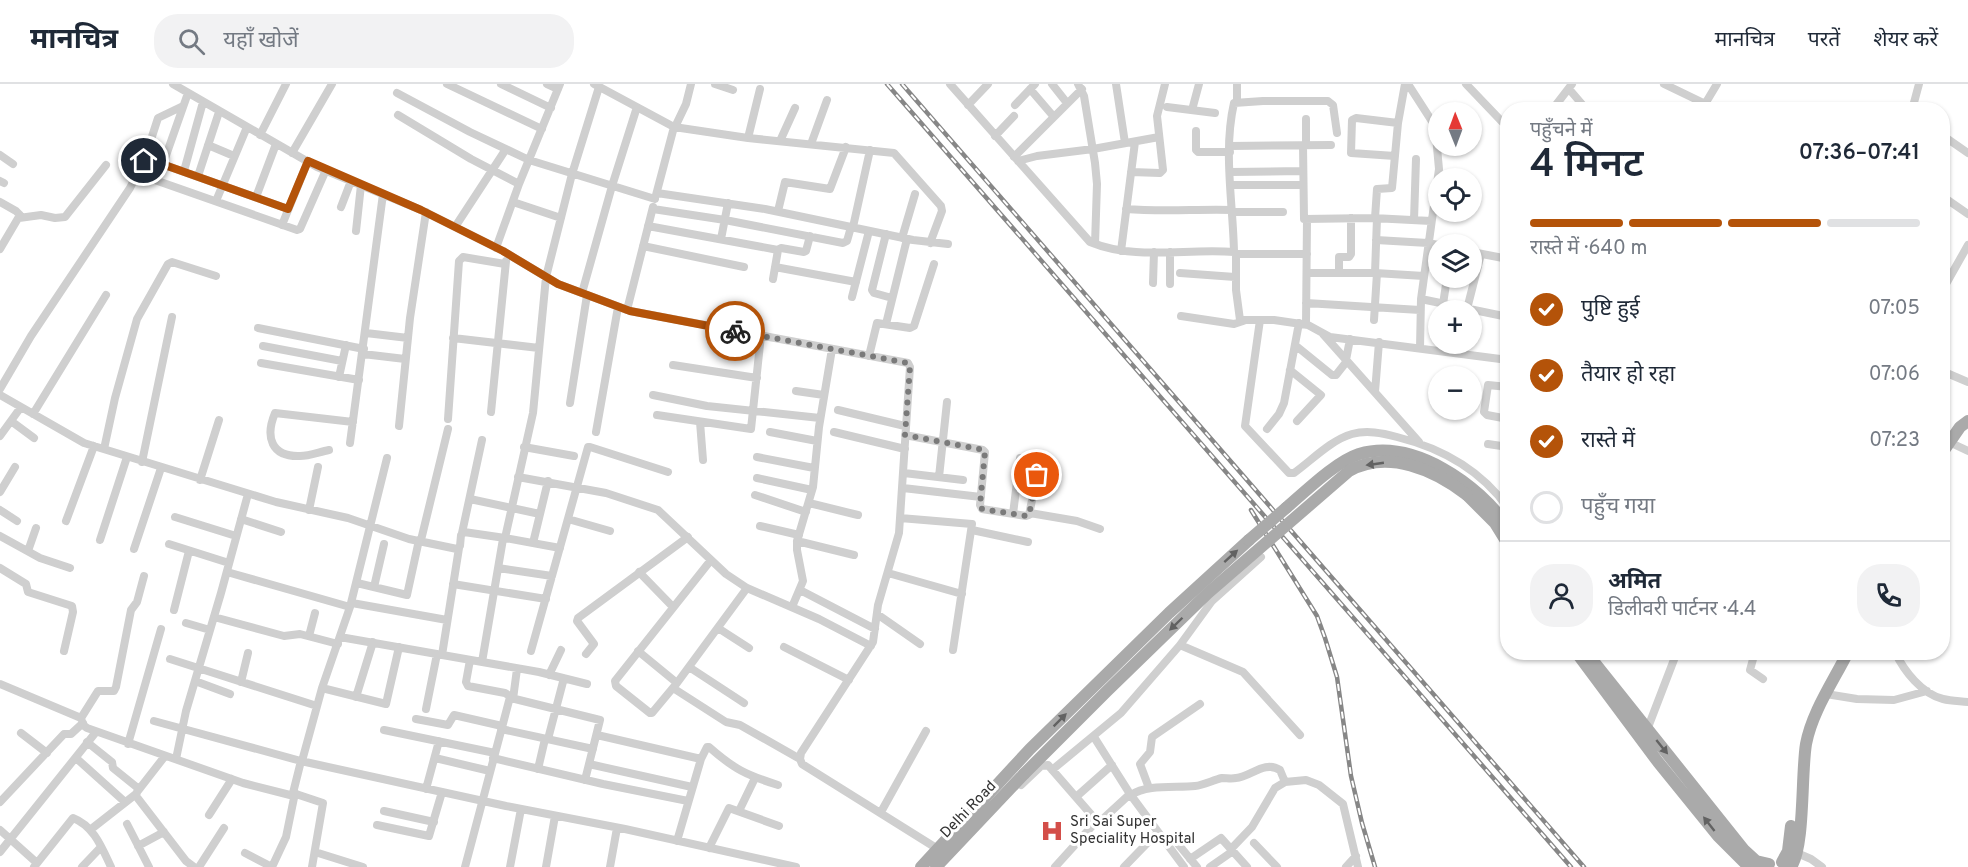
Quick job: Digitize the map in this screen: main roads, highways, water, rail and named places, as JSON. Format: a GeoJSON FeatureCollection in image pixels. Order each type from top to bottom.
{"type":"FeatureCollection","features":[{"type":"Feature","properties":{"kind":"main road"},"geometry":{"type":"LineString","coordinates":[[1950,433],[1953,426],[1968,412]]}},
{"type":"Feature","properties":{"kind":"main road"},"geometry":{"type":"LineString","coordinates":[[1950,440],[1968,421]]}},
{"type":"Feature","properties":{"kind":"main road"},"geometry":{"type":"LineString","coordinates":[[928,866],[989,802],[1018,762],[1169,613],[1316,482],[1347,460],[1372,452],[1403,453],[1436,465],[1500,515]]}},
{"type":"Feature","properties":{"kind":"main road","name":"Delhi Road"},"geometry":{"type":"LineString","coordinates":[[989,802],[1024,774],[1208,593],[1348,471],[1374,463],[1403,464],[1431,473],[1470,492]]}},
{"type":"Feature","properties":{"kind":"main road"},"geometry":{"type":"LineString","coordinates":[[1470,492],[1500,531]]}},
{"type":"Feature","properties":{"kind":"main road"},"geometry":{"type":"LineString","coordinates":[[1584,660],[1647,730],[1744,850],[1756,861],[1768,866],[1775,861],[1787,865]]}},
{"type":"Feature","properties":{"kind":"main road"},"geometry":{"type":"LineString","coordinates":[[1590,660],[1658,762],[1718,836],[1749,867]]}},
{"type":"Feature","properties":{"kind":"main road"},"geometry":{"type":"LineString","coordinates":[[1787,865],[1798,751],[1805,721],[1836,660]]}},
{"type":"Feature","properties":{"kind":"main road"},"geometry":{"type":"LineString","coordinates":[[1787,865],[1797,853],[1806,745],[1810,729],[1844,660]]}},
{"type":"Feature","properties":{"kind":"railway"},"geometry":{"type":"LineString","coordinates":[[887,84],[1571,867]]}},
{"type":"Feature","properties":{"kind":"railway"},"geometry":{"type":"LineString","coordinates":[[902,84],[1584,867]]}},
{"type":"Feature","properties":{"kind":"railway"},"geometry":{"type":"LineString","coordinates":[[1251,510],[1317,616],[1325,638],[1337,677],[1351,776],[1375,867]]}},
{"type":"Feature","properties":{"kind":"place","name":"Sri Sai Super Speciality Hospital"},"geometry":{"type":"Point","coordinates":[1052,831]}}]}
